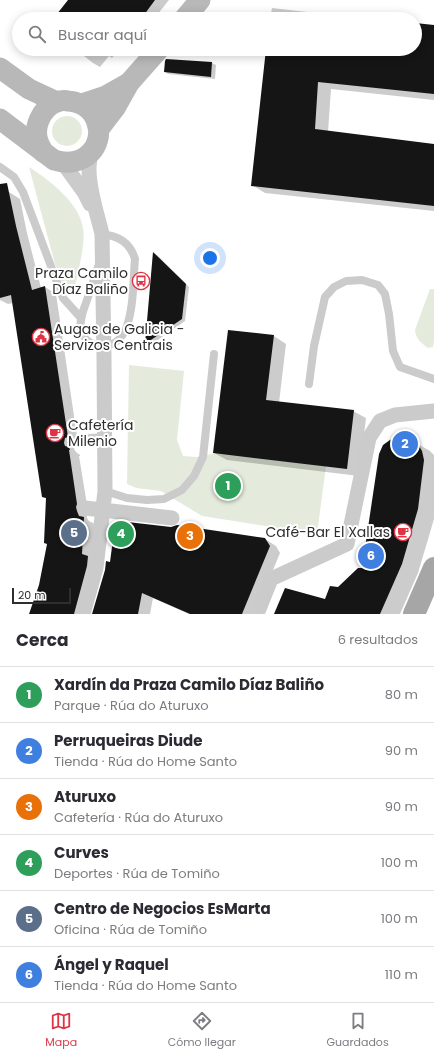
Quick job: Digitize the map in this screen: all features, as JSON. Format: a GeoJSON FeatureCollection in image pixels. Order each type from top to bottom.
{"type":"FeatureCollection","features":[{"type":"Feature","properties":{"kind":"main road"},"geometry":{"type":"LineString","coordinates":[[414,614],[434,568]]}},
{"type":"Feature","properties":{"kind":"street"},"geometry":{"type":"LineString","coordinates":[[190,12],[200,0]]}},
{"type":"Feature","properties":{"kind":"street"},"geometry":{"type":"LineString","coordinates":[[98,129],[115,108],[130,83],[153,56]]}},
{"type":"Feature","properties":{"kind":"street"},"geometry":{"type":"LineString","coordinates":[[0,68],[30,89],[57,102]]}},
{"type":"Feature","properties":{"kind":"street"},"geometry":{"type":"LineString","coordinates":[[82,104],[106,96],[130,83]]}},
{"type":"Feature","properties":{"kind":"street"},"geometry":{"type":"LineString","coordinates":[[44,152],[38,143],[36,135],[38,123],[42,114],[48,107],[65,100],[82,104],[91,111],[96,120],[98,137],[91,153],[89,168],[91,186],[102,234],[105,491],[96,568],[83,614]]}},
{"type":"Feature","properties":{"kind":"street"},"geometry":{"type":"LineString","coordinates":[[0,119],[54,160],[63,163],[74,162],[91,153]]}},
{"type":"Feature","properties":{"kind":"street"},"geometry":{"type":"LineString","coordinates":[[63,163],[84,192],[97,216]]}},
{"type":"Feature","properties":{"kind":"street"},"geometry":{"type":"LineString","coordinates":[[257,614],[271,579],[347,544],[369,438],[380,421],[395,414],[434,411]]}},
{"type":"Feature","properties":{"kind":"street"},"geometry":{"type":"LineString","coordinates":[[84,508],[172,518]]}},
{"type":"Feature","properties":{"kind":"lane"},"geometry":{"type":"LineString","coordinates":[[0,167],[14,177],[23,192],[63,298],[81,318]]}},
{"type":"Feature","properties":{"kind":"lane"},"geometry":{"type":"LineString","coordinates":[[102,234],[120,238],[133,252],[135,259],[131,312],[125,330],[117,341],[113,344],[104,346],[95,345],[88,342],[80,329],[81,318],[102,254]]}},
{"type":"Feature","properties":{"kind":"lane"},"geometry":{"type":"LineString","coordinates":[[309,384],[314,346],[325,297],[334,287],[346,281],[362,280],[378,285],[385,294],[389,314],[393,352],[400,367],[434,379]]}},
{"type":"Feature","properties":{"kind":"lane"},"geometry":{"type":"LineString","coordinates":[[105,491],[127,498],[147,500],[164,499],[182,490],[194,476],[203,457],[214,354]]}},
{"type":"Feature","properties":{"kind":"lane"},"geometry":{"type":"LineString","coordinates":[[69,442],[105,437]]}},
{"type":"Feature","properties":{"kind":"green space"},"geometry":{"type":"Polygon","coordinates":[[[67,116],[78,120],[82,131],[78,142],[67,146],[56,142],[52,131],[56,120],[67,116]]]}},
{"type":"Feature","properties":{"kind":"green space"},"geometry":{"type":"Polygon","coordinates":[[[29,167],[54,185],[62,193],[76,209],[80,218],[84,235],[81,260],[74,292],[71,292],[62,283],[55,264],[29,167]]]}},
{"type":"Feature","properties":{"kind":"green space"},"geometry":{"type":"Polygon","coordinates":[[[430,289],[434,289],[434,341],[433,347],[428,348],[416,336],[415,330],[430,289]]]}},
{"type":"Feature","properties":{"kind":"green space"},"geometry":{"type":"Polygon","coordinates":[[[129,365],[184,371],[177,440],[183,456],[196,457],[218,453],[326,466],[317,534],[202,516],[161,491],[136,488],[127,484],[129,365]]]}},
{"type":"Feature","properties":{"kind":"building"},"geometry":{"type":"Polygon","coordinates":[[[68,0],[155,0],[146,12],[59,12],[68,0]]]}},
{"type":"Feature","properties":{"kind":"building"},"geometry":{"type":"Polygon","coordinates":[[[422,24],[434,25],[434,94],[318,82],[315,129],[434,144],[434,206],[251,186],[265,56],[422,56],[422,24]]]}},
{"type":"Feature","properties":{"kind":"building"},"geometry":{"type":"Polygon","coordinates":[[[166,59],[212,62],[211,77],[164,72],[166,59]]]}},
{"type":"Feature","properties":{"kind":"building"},"geometry":{"type":"Polygon","coordinates":[[[7,183],[32,290],[45,286],[68,437],[65,438],[64,443],[70,450],[77,511],[79,516],[84,517],[82,554],[88,556],[87,566],[74,614],[29,614],[39,585],[47,544],[44,543],[46,498],[42,497],[11,295],[0,298],[0,184],[7,183]]]}},
{"type":"Feature","properties":{"kind":"building"},"geometry":{"type":"Polygon","coordinates":[[[153,252],[186,284],[182,319],[145,344],[153,252]]]}},
{"type":"Feature","properties":{"kind":"building"},"geometry":{"type":"Polygon","coordinates":[[[228,330],[274,335],[266,400],[354,410],[347,469],[213,453],[228,330]]]}},
{"type":"Feature","properties":{"kind":"building"},"geometry":{"type":"Polygon","coordinates":[[[397,437],[410,438],[417,443],[422,451],[424,460],[418,509],[402,564],[380,614],[274,614],[285,588],[325,599],[330,586],[338,587],[358,568],[362,568],[379,454],[383,445],[397,437]]]}},
{"type":"Feature","properties":{"kind":"building"},"geometry":{"type":"Polygon","coordinates":[[[119,521],[171,527],[177,525],[265,538],[270,546],[242,614],[190,614],[142,593],[138,614],[92,614],[105,570],[106,561],[110,562],[115,524],[119,521]]]}},
{"type":"Feature","properties":{"kind":"place","name":"Praza Camilo Díaz Baliño"},"geometry":{"type":"Point","coordinates":[141,281]}},
{"type":"Feature","properties":{"kind":"place","name":"Augas de Galicia - Servizos Centrais"},"geometry":{"type":"Point","coordinates":[41,337]}},
{"type":"Feature","properties":{"kind":"place","name":"Cafetería Milenio"},"geometry":{"type":"Point","coordinates":[55,433]}},
{"type":"Feature","properties":{"kind":"place","name":"Perruqueiras Diude"},"geometry":{"type":"Point","coordinates":[405,444]}},
{"type":"Feature","properties":{"kind":"place","name":"Xardín da Praza Camilo Díaz Baliño"},"geometry":{"type":"Point","coordinates":[228,486]}},
{"type":"Feature","properties":{"kind":"place","name":"Café-Bar El Xallas"},"geometry":{"type":"Point","coordinates":[403,532]}},
{"type":"Feature","properties":{"kind":"place","name":"Centro de Negocios EsMarta"},"geometry":{"type":"Point","coordinates":[74,533]}},
{"type":"Feature","properties":{"kind":"place","name":"Curves"},"geometry":{"type":"Point","coordinates":[121,534]}},
{"type":"Feature","properties":{"kind":"place","name":"Aturuxo"},"geometry":{"type":"Point","coordinates":[190,536]}},
{"type":"Feature","properties":{"kind":"place","name":"Ángel y Raquel"},"geometry":{"type":"Point","coordinates":[371,556]}}]}
